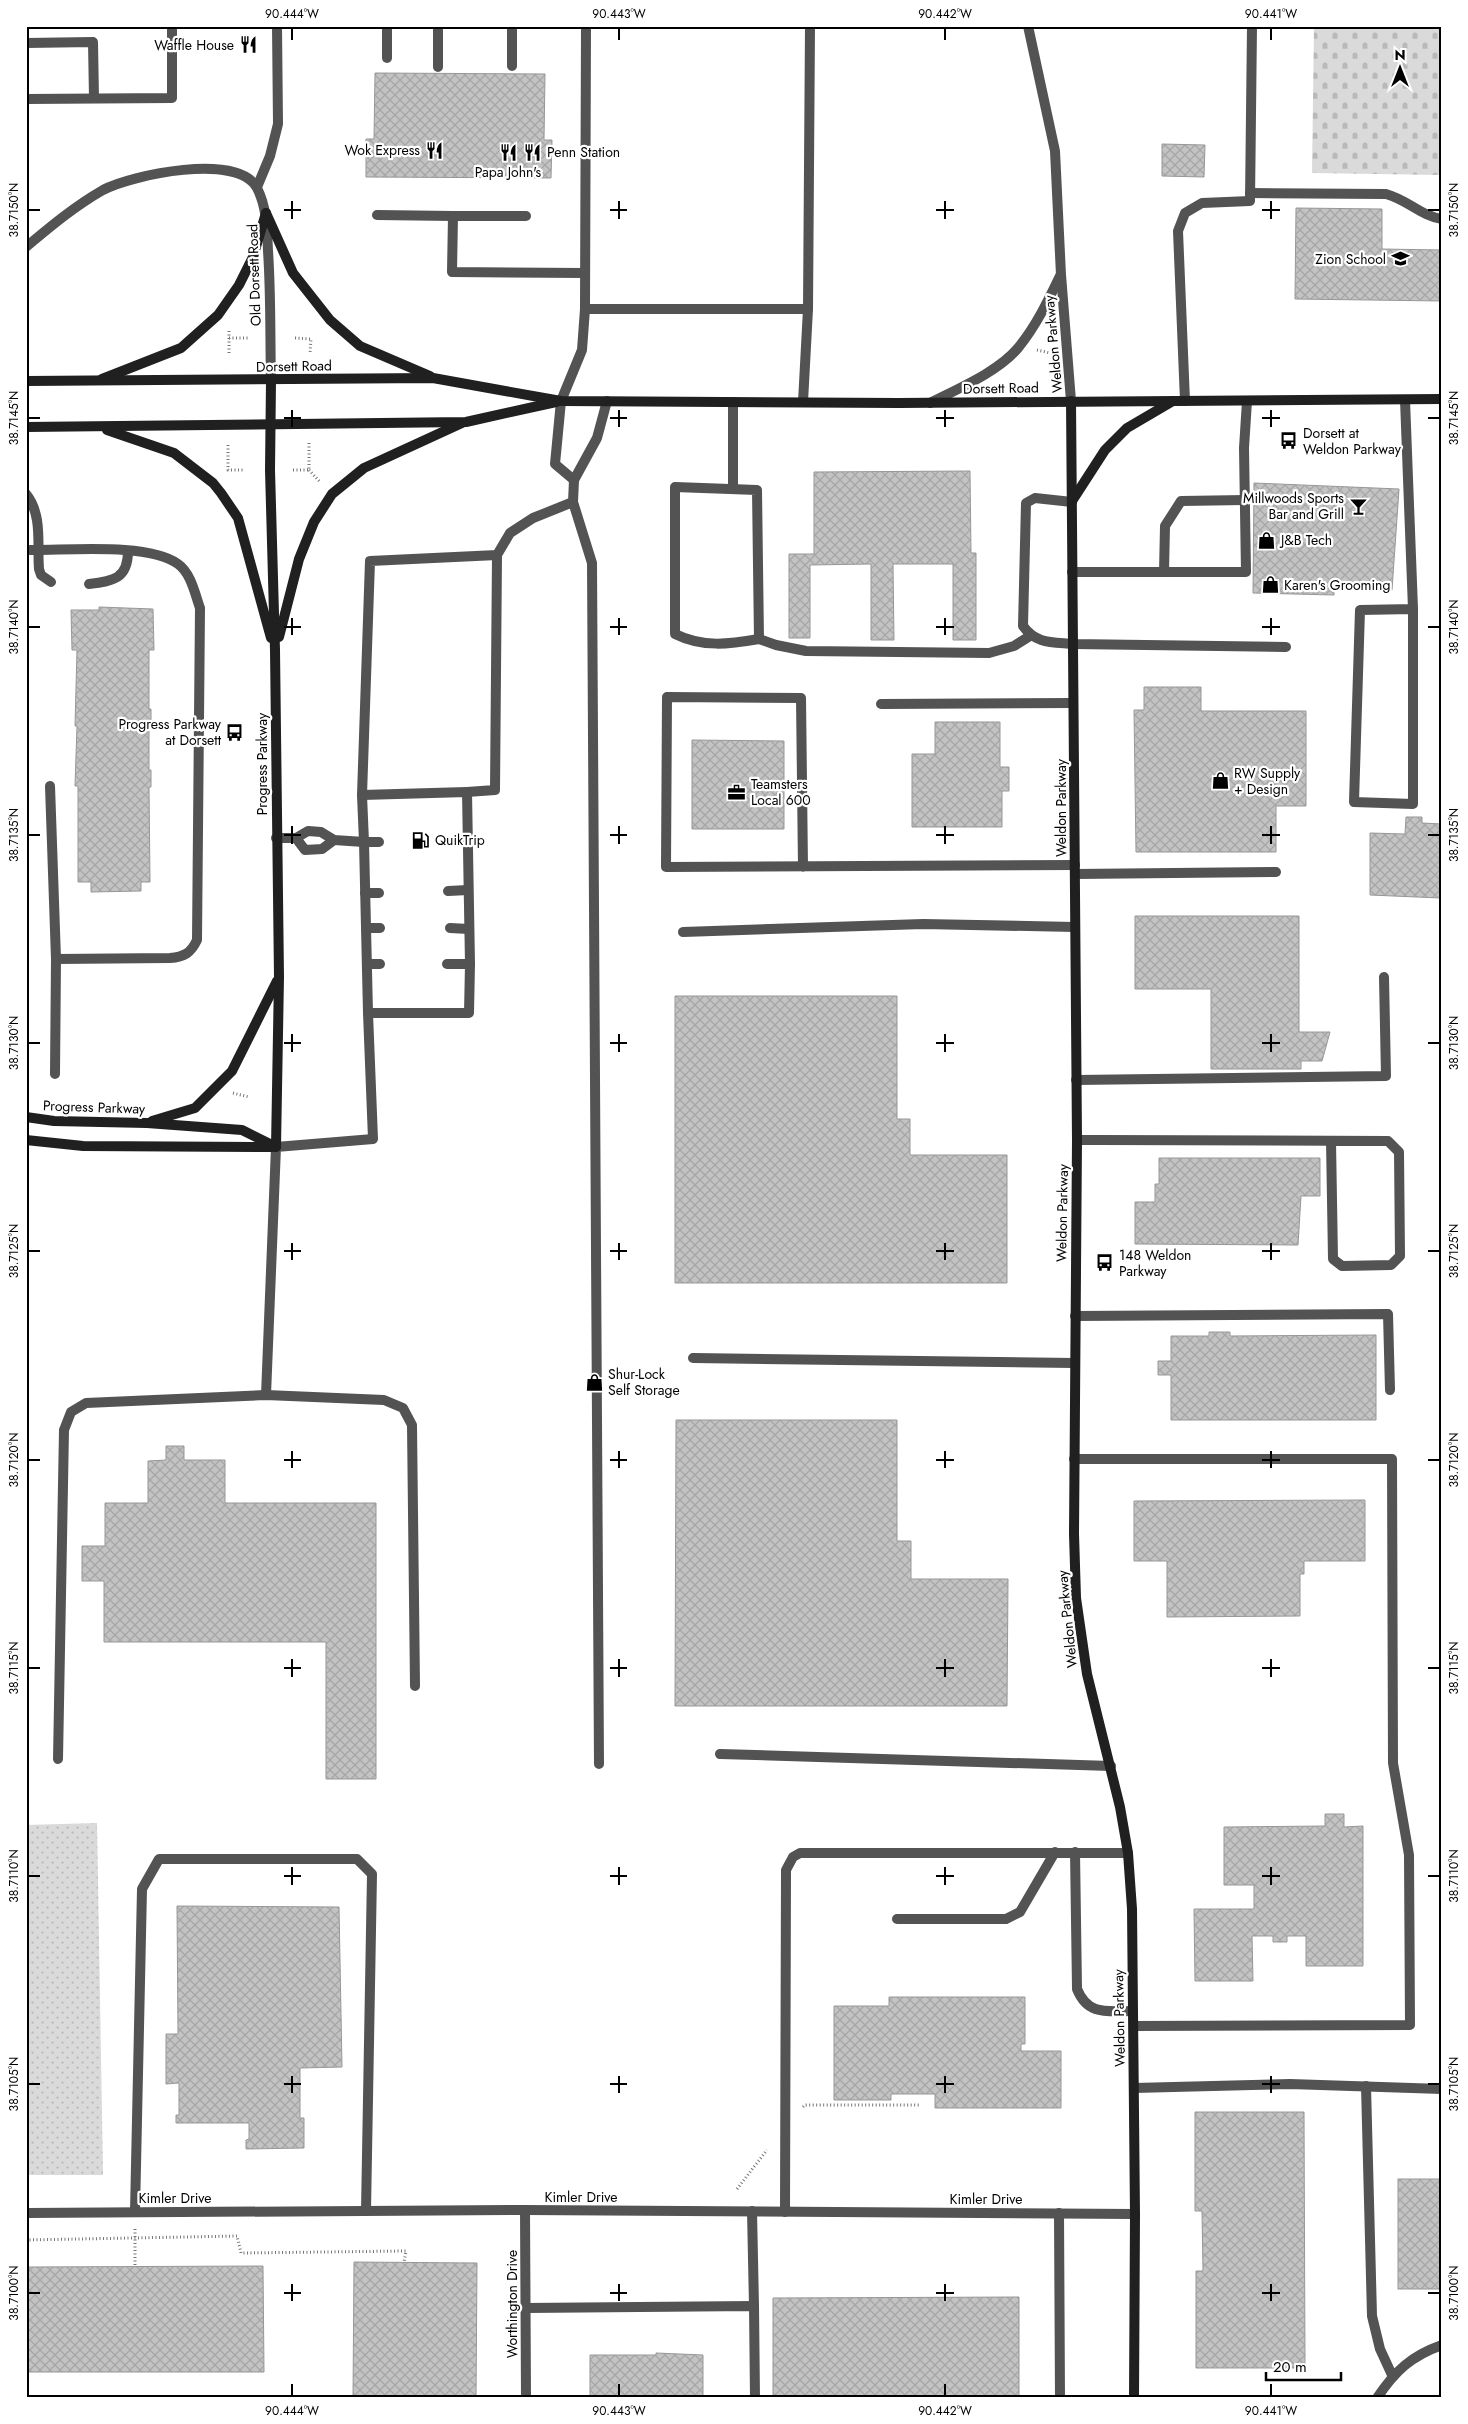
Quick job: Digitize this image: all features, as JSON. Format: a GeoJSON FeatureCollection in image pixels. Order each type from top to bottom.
{"type":"FeatureCollection","features":[{"type":"Feature","properties":{"kind":"street"},"geometry":{"type":"LineString","coordinates":[[26,99],[172,98],[172,26]]}},
{"type":"Feature","properties":{"kind":"street"},"geometry":{"type":"LineString","coordinates":[[26,247],[62,216],[104,189],[162,171],[235,172],[248,178],[257,187],[270,156],[278,124],[277,26]]}},
{"type":"Feature","properties":{"kind":"street"},"geometry":{"type":"LineString","coordinates":[[387,26],[387,58]]}},
{"type":"Feature","properties":{"kind":"street"},"geometry":{"type":"LineString","coordinates":[[438,26],[438,67]]}},
{"type":"Feature","properties":{"kind":"street"},"geometry":{"type":"LineString","coordinates":[[512,26],[512,66]]}},
{"type":"Feature","properties":{"kind":"street"},"geometry":{"type":"LineString","coordinates":[[574,480],[555,464],[561,401],[582,350],[585,309],[586,26]]}},
{"type":"Feature","properties":{"kind":"street"},"geometry":{"type":"LineString","coordinates":[[803,402],[808,309],[810,26]]}},
{"type":"Feature","properties":{"kind":"street","name":"Weldon Parkway"},"geometry":{"type":"LineString","coordinates":[[1028,26],[1055,151],[1061,275],[1071,401],[1077,1140],[1074,1363],[1076,1598],[1087,1674],[1111,1766],[1128,1853],[1132,1909],[1134,2026],[1134,2398]]}},
{"type":"Feature","properties":{"kind":"street"},"geometry":{"type":"LineString","coordinates":[[1252,26],[1250,201],[1202,203],[1185,213],[1178,231],[1180,400],[1127,428],[1105,450],[1072,502],[1035,498],[1026,503],[1023,626],[1030,636],[1047,642],[1286,647]]}},
{"type":"Feature","properties":{"kind":"street"},"geometry":{"type":"LineString","coordinates":[[26,43],[93,42],[94,98]]}},
{"type":"Feature","properties":{"kind":"street","name":"Old Dorsett Road"},"geometry":{"type":"LineString","coordinates":[[257,187],[266,213],[270,275],[271,380]]}},
{"type":"Feature","properties":{"kind":"street"},"geometry":{"type":"LineString","coordinates":[[1250,193],[1386,194],[1401,198],[1430,218],[1442,219]]}},
{"type":"Feature","properties":{"kind":"street"},"geometry":{"type":"LineString","coordinates":[[266,213],[293,273],[330,320],[360,346],[433,378]]}},
{"type":"Feature","properties":{"kind":"street"},"geometry":{"type":"LineString","coordinates":[[94,382],[181,348],[218,315],[239,285],[254,257],[266,213]]}},
{"type":"Feature","properties":{"kind":"street"},"geometry":{"type":"LineString","coordinates":[[377,215],[526,216]]}},
{"type":"Feature","properties":{"kind":"street"},"geometry":{"type":"LineString","coordinates":[[454,216],[452,272],[585,273]]}},
{"type":"Feature","properties":{"kind":"street"},"geometry":{"type":"LineString","coordinates":[[930,403],[981,377],[1016,350],[1038,320],[1061,275]]}},
{"type":"Feature","properties":{"kind":"street"},"geometry":{"type":"LineString","coordinates":[[585,309],[808,309]]}},
{"type":"Feature","properties":{"kind":"street","name":"Dorsett Road"},"geometry":{"type":"LineString","coordinates":[[26,381],[94,382],[433,378],[561,401],[930,403],[1442,399]]}},
{"type":"Feature","properties":{"kind":"street","name":"Progress Parkway"},"geometry":{"type":"LineString","coordinates":[[26,1118],[54,1122],[147,1123],[242,1130],[276,1147],[279,977],[275,650],[270,470],[271,380]]}},
{"type":"Feature","properties":{"kind":"street"},"geometry":{"type":"LineString","coordinates":[[1072,572],[1246,572],[1244,448],[1247,400]]}},
{"type":"Feature","properties":{"kind":"street"},"geometry":{"type":"LineString","coordinates":[[1405,400],[1413,609],[1413,804],[1354,802],[1360,610],[1413,609]]}},
{"type":"Feature","properties":{"kind":"street","name":"Dorsett Road"},"geometry":{"type":"LineString","coordinates":[[26,427],[466,422],[561,401]]}},
{"type":"Feature","properties":{"kind":"street"},"geometry":{"type":"LineString","coordinates":[[599,1764],[592,562],[573,502],[574,480],[597,438],[607,401]]}},
{"type":"Feature","properties":{"kind":"street"},"geometry":{"type":"LineString","coordinates":[[733,402],[734,488]]}},
{"type":"Feature","properties":{"kind":"street"},"geometry":{"type":"LineString","coordinates":[[275,650],[299,559],[314,522],[332,494],[364,468],[466,422]]}},
{"type":"Feature","properties":{"kind":"street"},"geometry":{"type":"LineString","coordinates":[[100,427],[174,453],[213,482],[222,492],[238,518],[256,588],[275,650]]}},
{"type":"Feature","properties":{"kind":"street"},"geometry":{"type":"LineString","coordinates":[[759,639],[757,490],[675,487],[675,634],[690,641],[707,644],[730,644],[759,639],[776,645],[806,651],[989,653],[1014,646],[1030,636]]}},
{"type":"Feature","properties":{"kind":"street"},"geometry":{"type":"LineString","coordinates":[[26,494],[31,500],[37,521],[39,569],[41,575],[51,582]]}},
{"type":"Feature","properties":{"kind":"street"},"geometry":{"type":"LineString","coordinates":[[1164,572],[1166,526],[1181,501],[1245,500]]}},
{"type":"Feature","properties":{"kind":"street"},"geometry":{"type":"LineString","coordinates":[[362,794],[495,790],[496,556],[510,533],[533,518],[573,502]]}},
{"type":"Feature","properties":{"kind":"street"},"geometry":{"type":"LineString","coordinates":[[26,550],[128,551],[161,555],[180,565],[193,586],[200,608],[197,940],[192,951],[181,957],[56,959]]}},
{"type":"Feature","properties":{"kind":"street"},"geometry":{"type":"LineString","coordinates":[[89,584],[108,582],[118,577],[128,562],[128,551]]}},
{"type":"Feature","properties":{"kind":"street"},"geometry":{"type":"LineString","coordinates":[[26,1140],[83,1146],[276,1147],[373,1139],[362,794],[370,561],[496,556]]}},
{"type":"Feature","properties":{"kind":"street"},"geometry":{"type":"LineString","coordinates":[[803,866],[801,698],[667,698],[666,867],[803,866],[1276,872]]}},
{"type":"Feature","properties":{"kind":"street"},"geometry":{"type":"LineString","coordinates":[[881,704],[1074,703]]}},
{"type":"Feature","properties":{"kind":"street"},"geometry":{"type":"LineString","coordinates":[[50,786],[56,959],[55,1074]]}},
{"type":"Feature","properties":{"kind":"street"},"geometry":{"type":"LineString","coordinates":[[368,1013],[469,1013],[470,929],[466,792]]}},
{"type":"Feature","properties":{"kind":"street"},"geometry":{"type":"LineString","coordinates":[[276,838],[296,838],[308,831],[321,832],[334,840],[379,842]]}},
{"type":"Feature","properties":{"kind":"street"},"geometry":{"type":"LineString","coordinates":[[296,838],[305,850],[322,849],[334,840]]}},
{"type":"Feature","properties":{"kind":"street"},"geometry":{"type":"LineString","coordinates":[[446,842],[467,842]]}},
{"type":"Feature","properties":{"kind":"street"},"geometry":{"type":"LineString","coordinates":[[448,891],[468,890]]}},
{"type":"Feature","properties":{"kind":"street"},"geometry":{"type":"LineString","coordinates":[[365,893],[379,893]]}},
{"type":"Feature","properties":{"kind":"street"},"geometry":{"type":"LineString","coordinates":[[683,932],[923,924],[1075,927]]}},
{"type":"Feature","properties":{"kind":"street"},"geometry":{"type":"LineString","coordinates":[[367,928],[380,928]]}},
{"type":"Feature","properties":{"kind":"street"},"geometry":{"type":"LineString","coordinates":[[450,928],[470,929]]}},
{"type":"Feature","properties":{"kind":"street"},"geometry":{"type":"LineString","coordinates":[[368,964],[380,964]]}},
{"type":"Feature","properties":{"kind":"street"},"geometry":{"type":"LineString","coordinates":[[447,964],[470,964]]}},
{"type":"Feature","properties":{"kind":"street"},"geometry":{"type":"LineString","coordinates":[[147,1123],[195,1108],[232,1072],[279,977]]}},
{"type":"Feature","properties":{"kind":"street"},"geometry":{"type":"LineString","coordinates":[[1076,1080],[1386,1076],[1384,977]]}},
{"type":"Feature","properties":{"kind":"street"},"geometry":{"type":"LineString","coordinates":[[1077,1140],[1388,1141],[1399,1152],[1400,1256],[1391,1265],[1342,1266],[1332,1259],[1331,1141]]}},
{"type":"Feature","properties":{"kind":"street"},"geometry":{"type":"LineString","coordinates":[[266,1395],[276,1147]]}},
{"type":"Feature","properties":{"kind":"street"},"geometry":{"type":"LineString","coordinates":[[1075,1316],[1388,1314],[1390,1390]]}},
{"type":"Feature","properties":{"kind":"street"},"geometry":{"type":"LineString","coordinates":[[693,1358],[1074,1363]]}},
{"type":"Feature","properties":{"kind":"street"},"geometry":{"type":"LineString","coordinates":[[58,1759],[64,1430],[71,1412],[86,1403],[266,1395],[384,1400],[403,1408],[412,1425],[415,1686]]}},
{"type":"Feature","properties":{"kind":"street"},"geometry":{"type":"LineString","coordinates":[[1074,1459],[1392,1459],[1393,1763],[1409,1855],[1410,2025],[1134,2026]]}},
{"type":"Feature","properties":{"kind":"street"},"geometry":{"type":"LineString","coordinates":[[720,1754],[1111,1766]]}},
{"type":"Feature","properties":{"kind":"street"},"geometry":{"type":"LineString","coordinates":[[897,1919],[1006,1919],[1020,1912],[1055,1852]]}},
{"type":"Feature","properties":{"kind":"street"},"geometry":{"type":"LineString","coordinates":[[1075,1852],[1077,1989],[1082,2003],[1090,2008],[1133,2012]]}},
{"type":"Feature","properties":{"kind":"street"},"geometry":{"type":"LineString","coordinates":[[785,2212],[787,2123],[786,1870],[792,1857],[800,1853],[1128,1853]]}},
{"type":"Feature","properties":{"kind":"street"},"geometry":{"type":"LineString","coordinates":[[135,2212],[142,1889],[159,1860],[169,1859],[356,1859],[372,1874],[366,2211]]}},
{"type":"Feature","properties":{"kind":"street"},"geometry":{"type":"LineString","coordinates":[[1134,2088],[1290,2084],[1442,2089]]}},
{"type":"Feature","properties":{"kind":"street"},"geometry":{"type":"LineString","coordinates":[[1366,2086],[1372,2316],[1380,2349],[1392,2376]]}},
{"type":"Feature","properties":{"kind":"street","name":"Kimler Drive"},"geometry":{"type":"LineString","coordinates":[[26,2213],[525,2210],[1135,2214]]}},
{"type":"Feature","properties":{"kind":"street","name":"Worthington Drive"},"geometry":{"type":"LineString","coordinates":[[525,2210],[526,2398]]}},
{"type":"Feature","properties":{"kind":"street"},"geometry":{"type":"LineString","coordinates":[[752,2211],[755,2398]]}},
{"type":"Feature","properties":{"kind":"street"},"geometry":{"type":"LineString","coordinates":[[1059,2214],[1060,2398]]}},
{"type":"Feature","properties":{"kind":"street"},"geometry":{"type":"LineString","coordinates":[[525,2308],[754,2306]]}},
{"type":"Feature","properties":{"kind":"street"},"geometry":{"type":"LineString","coordinates":[[1377,2398],[1392,2376],[1421,2352],[1442,2345]]}},
{"type":"Feature","properties":{"kind":"path"},"geometry":{"type":"LineString","coordinates":[[229,324],[229,353]]}},
{"type":"Feature","properties":{"kind":"path"},"geometry":{"type":"LineString","coordinates":[[295,338],[310,339],[316,334]]}},
{"type":"Feature","properties":{"kind":"path"},"geometry":{"type":"LineString","coordinates":[[229,338],[250,338]]}},
{"type":"Feature","properties":{"kind":"path"},"geometry":{"type":"LineString","coordinates":[[310,339],[310,353]]}},
{"type":"Feature","properties":{"kind":"path"},"geometry":{"type":"LineString","coordinates":[[1035,350],[1053,354]]}},
{"type":"Feature","properties":{"kind":"path"},"geometry":{"type":"LineString","coordinates":[[309,441],[309,470],[324,486]]}},
{"type":"Feature","properties":{"kind":"path"},"geometry":{"type":"LineString","coordinates":[[228,445],[228,470],[245,470]]}},
{"type":"Feature","properties":{"kind":"path"},"geometry":{"type":"LineString","coordinates":[[293,470],[309,470]]}},
{"type":"Feature","properties":{"kind":"path"},"geometry":{"type":"LineString","coordinates":[[232,1093],[249,1097]]}},
{"type":"Feature","properties":{"kind":"path"},"geometry":{"type":"LineString","coordinates":[[737,2189],[787,2123],[805,2105],[920,2105]]}},
{"type":"Feature","properties":{"kind":"path"},"geometry":{"type":"LineString","coordinates":[[135,2212],[135,2266]]}},
{"type":"Feature","properties":{"kind":"path"},"geometry":{"type":"LineString","coordinates":[[26,2240],[237,2236],[241,2254],[406,2251],[404,2262]]}},
{"type":"Feature","properties":{"kind":"green space"},"geometry":{"type":"Polygon","coordinates":[[[1314,26],[1442,26],[1442,175],[1312,173],[1314,26]]]}},
{"type":"Feature","properties":{"kind":"green space"},"geometry":{"type":"Polygon","coordinates":[[[97,1823],[103,2175],[26,2175],[26,1825],[97,1823]]]}},
{"type":"Feature","properties":{"kind":"building"},"geometry":{"type":"Polygon","coordinates":[[[375,73],[545,74],[544,140],[552,140],[551,178],[366,177],[366,139],[374,139],[375,73]]]}},
{"type":"Feature","properties":{"kind":"building"},"geometry":{"type":"Polygon","coordinates":[[[1162,144],[1205,145],[1204,177],[1162,176],[1162,144]]]}},
{"type":"Feature","properties":{"kind":"building"},"geometry":{"type":"Polygon","coordinates":[[[1296,208],[1382,209],[1382,249],[1442,250],[1442,301],[1295,299],[1296,208]]]}},
{"type":"Feature","properties":{"kind":"building"},"geometry":{"type":"Polygon","coordinates":[[[970,471],[971,553],[976,553],[976,640],[953,640],[953,564],[893,564],[894,640],[871,640],[871,564],[810,565],[810,638],[789,638],[789,554],[814,554],[814,472],[970,471]]]}},
{"type":"Feature","properties":{"kind":"building"},"geometry":{"type":"Polygon","coordinates":[[[1254,483],[1399,489],[1392,590],[1334,585],[1334,595],[1253,593],[1254,483]]]}},
{"type":"Feature","properties":{"kind":"building"},"geometry":{"type":"Polygon","coordinates":[[[99,607],[153,609],[154,650],[149,650],[149,709],[151,709],[151,725],[149,725],[149,770],[151,770],[151,787],[149,787],[150,882],[141,882],[141,891],[91,892],[91,882],[78,882],[78,786],[75,786],[77,650],[72,650],[71,610],[99,610],[99,607]]]}},
{"type":"Feature","properties":{"kind":"building"},"geometry":{"type":"Polygon","coordinates":[[[1144,687],[1201,687],[1201,711],[1306,711],[1306,806],[1276,806],[1276,852],[1136,852],[1134,710],[1144,710],[1144,687]]]}},
{"type":"Feature","properties":{"kind":"building"},"geometry":{"type":"Polygon","coordinates":[[[935,722],[1000,722],[1000,767],[1009,767],[1009,791],[1002,791],[1002,827],[912,827],[912,754],[935,754],[935,722]]]}},
{"type":"Feature","properties":{"kind":"building"},"geometry":{"type":"Polygon","coordinates":[[[692,740],[784,741],[784,829],[692,829],[692,740]]]}},
{"type":"Feature","properties":{"kind":"building"},"geometry":{"type":"Polygon","coordinates":[[[1406,817],[1422,817],[1422,823],[1442,824],[1440,898],[1370,895],[1370,833],[1405,834],[1406,817]]]}},
{"type":"Feature","properties":{"kind":"building"},"geometry":{"type":"Polygon","coordinates":[[[1135,916],[1299,916],[1299,1032],[1330,1032],[1322,1061],[1301,1061],[1301,1069],[1211,1069],[1211,989],[1135,989],[1135,916]]]}},
{"type":"Feature","properties":{"kind":"building"},"geometry":{"type":"Polygon","coordinates":[[[675,996],[897,996],[897,1119],[910,1119],[910,1155],[1007,1155],[1007,1283],[675,1283],[675,996]]]}},
{"type":"Feature","properties":{"kind":"building"},"geometry":{"type":"Polygon","coordinates":[[[1159,1158],[1320,1158],[1320,1196],[1301,1196],[1298,1245],[1135,1244],[1135,1202],[1155,1202],[1155,1184],[1159,1184],[1159,1158]]]}},
{"type":"Feature","properties":{"kind":"building"},"geometry":{"type":"Polygon","coordinates":[[[1209,1332],[1230,1332],[1230,1336],[1376,1335],[1376,1420],[1171,1420],[1171,1375],[1158,1375],[1158,1361],[1171,1361],[1171,1336],[1209,1336],[1209,1332]]]}},
{"type":"Feature","properties":{"kind":"building"},"geometry":{"type":"Polygon","coordinates":[[[676,1420],[897,1420],[897,1541],[911,1541],[911,1579],[1008,1579],[1007,1706],[675,1706],[676,1420]]]}},
{"type":"Feature","properties":{"kind":"building"},"geometry":{"type":"Polygon","coordinates":[[[166,1446],[184,1446],[184,1460],[225,1460],[225,1503],[376,1503],[376,1779],[326,1779],[326,1642],[104,1642],[104,1581],[82,1581],[82,1546],[105,1546],[105,1503],[148,1503],[148,1461],[166,1460],[166,1446]]]}},
{"type":"Feature","properties":{"kind":"building"},"geometry":{"type":"Polygon","coordinates":[[[1365,1500],[1365,1561],[1304,1561],[1304,1574],[1300,1574],[1300,1616],[1167,1617],[1167,1561],[1134,1561],[1134,1501],[1365,1500]]]}},
{"type":"Feature","properties":{"kind":"building"},"geometry":{"type":"Polygon","coordinates":[[[1325,1814],[1344,1814],[1344,1827],[1363,1826],[1363,1966],[1306,1966],[1306,1936],[1287,1936],[1287,1942],[1273,1942],[1273,1936],[1252,1936],[1253,1981],[1195,1981],[1194,1909],[1254,1909],[1254,1885],[1224,1885],[1224,1827],[1325,1826],[1325,1814]]]}},
{"type":"Feature","properties":{"kind":"building"},"geometry":{"type":"Polygon","coordinates":[[[177,1906],[339,1907],[342,2067],[300,2068],[300,2118],[304,2118],[304,2148],[246,2149],[246,2140],[249,2139],[249,2123],[176,2123],[176,2115],[179,2115],[179,2083],[166,2084],[166,2034],[178,2034],[177,1906]]]}},
{"type":"Feature","properties":{"kind":"building"},"geometry":{"type":"Polygon","coordinates":[[[889,1997],[1025,1997],[1025,2044],[1021,2044],[1021,2051],[1061,2051],[1061,2108],[935,2108],[935,2094],[891,2094],[891,2100],[834,2100],[834,2006],[889,2006],[889,1997]]]}},
{"type":"Feature","properties":{"kind":"building"},"geometry":{"type":"Polygon","coordinates":[[[1195,2112],[1304,2112],[1305,2368],[1196,2368],[1196,2271],[1203,2271],[1202,2211],[1195,2211],[1195,2112]]]}},
{"type":"Feature","properties":{"kind":"building"},"geometry":{"type":"Polygon","coordinates":[[[1398,2179],[1442,2179],[1442,2289],[1398,2289],[1398,2179]]]}},
{"type":"Feature","properties":{"kind":"building"},"geometry":{"type":"Polygon","coordinates":[[[354,2262],[477,2263],[476,2398],[353,2398],[354,2262]]]}},
{"type":"Feature","properties":{"kind":"building"},"geometry":{"type":"Polygon","coordinates":[[[263,2266],[264,2372],[26,2372],[26,2267],[263,2266]]]}},
{"type":"Feature","properties":{"kind":"building"},"geometry":{"type":"Polygon","coordinates":[[[1019,2297],[1019,2398],[773,2398],[773,2298],[1019,2297]]]}},
{"type":"Feature","properties":{"kind":"building"},"geometry":{"type":"Polygon","coordinates":[[[656,2353],[703,2355],[703,2398],[590,2398],[590,2355],[656,2355],[656,2353]]]}},
{"type":"Feature","properties":{"kind":"place","name":"Waffle House"},"geometry":{"type":"Point","coordinates":[248,45]}},
{"type":"Feature","properties":{"kind":"place","name":"Wok Express"},"geometry":{"type":"Point","coordinates":[434,150]}},
{"type":"Feature","properties":{"kind":"place","name":"Papa John's"},"geometry":{"type":"Point","coordinates":[508,152]}},
{"type":"Feature","properties":{"kind":"place","name":"Penn Station"},"geometry":{"type":"Point","coordinates":[533,152]}},
{"type":"Feature","properties":{"kind":"place","name":"Zion School"},"geometry":{"type":"Point","coordinates":[1400,259]}},
{"type":"Feature","properties":{"kind":"place","name":"Dorsett at Weldon Parkway"},"geometry":{"type":"Point","coordinates":[1289,441]}},
{"type":"Feature","properties":{"kind":"place","name":"Millwoods Sports Bar and Grill"},"geometry":{"type":"Point","coordinates":[1358,506]}},
{"type":"Feature","properties":{"kind":"place","name":"J&B Tech"},"geometry":{"type":"Point","coordinates":[1267,540]}},
{"type":"Feature","properties":{"kind":"place","name":"Karen's Grooming"},"geometry":{"type":"Point","coordinates":[1270,585]}},
{"type":"Feature","properties":{"kind":"place","name":"Progress Parkway at Dorsett"},"geometry":{"type":"Point","coordinates":[235,732]}},
{"type":"Feature","properties":{"kind":"place","name":"RW Supply + Design"},"geometry":{"type":"Point","coordinates":[1220,781]}},
{"type":"Feature","properties":{"kind":"place","name":"Teamsters Local 600"},"geometry":{"type":"Point","coordinates":[737,792]}},
{"type":"Feature","properties":{"kind":"place","name":"QuikTrip"},"geometry":{"type":"Point","coordinates":[421,840]}},
{"type":"Feature","properties":{"kind":"place","name":"148 Weldon Parkway"},"geometry":{"type":"Point","coordinates":[1105,1263]}},
{"type":"Feature","properties":{"kind":"place","name":"Shur-Lock Self Storage"},"geometry":{"type":"Point","coordinates":[594,1382]}}]}
